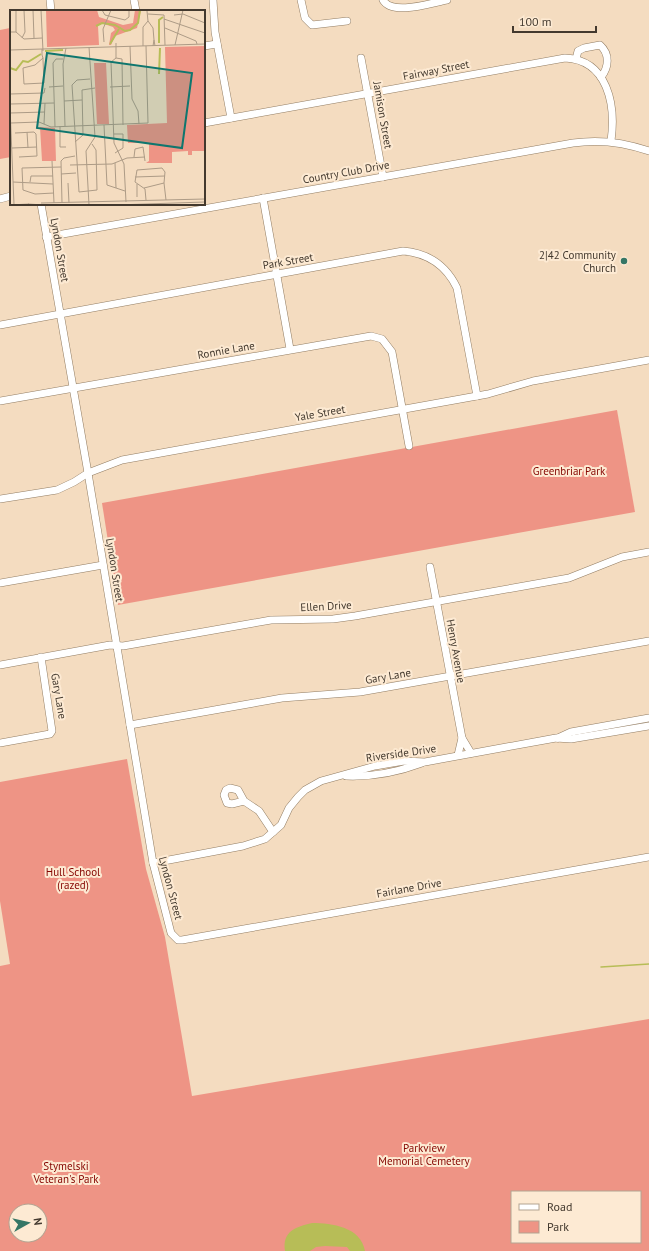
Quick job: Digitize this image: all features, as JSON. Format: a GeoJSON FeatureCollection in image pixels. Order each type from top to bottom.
{"type":"FeatureCollection","features":[{"type":"Feature","properties":{"kind":"street"},"geometry":{"type":"LineString","coordinates":[[50,0],[51,10]]}},
{"type":"Feature","properties":{"kind":"street"},"geometry":{"type":"LineString","coordinates":[[134,0],[136,10]]}},
{"type":"Feature","properties":{"kind":"street"},"geometry":{"type":"LineString","coordinates":[[213,0],[217,44],[231,118]]}},
{"type":"Feature","properties":{"kind":"street"},"geometry":{"type":"LineString","coordinates":[[301,0],[304,18],[312,26],[347,21]]}},
{"type":"Feature","properties":{"kind":"street"},"geometry":{"type":"LineString","coordinates":[[383,0],[388,6],[398,9],[448,0]]}},
{"type":"Feature","properties":{"kind":"street"},"geometry":{"type":"LineString","coordinates":[[205,46],[217,44]]}},
{"type":"Feature","properties":{"kind":"street"},"geometry":{"type":"LineString","coordinates":[[576,59],[578,51],[584,48],[600,45],[604,51],[607,63],[606,70],[601,77]]}},
{"type":"Feature","properties":{"kind":"street","name":"Jamison Street"},"geometry":{"type":"LineString","coordinates":[[361,58],[369,94],[383,177]]}},
{"type":"Feature","properties":{"kind":"street","name":"Fairway Street"},"geometry":{"type":"LineString","coordinates":[[205,123],[554,59],[576,59],[587,62],[596,69],[601,77],[609,98],[612,134],[611,141]]}},
{"type":"Feature","properties":{"kind":"street","name":"Country Club Drive"},"geometry":{"type":"LineString","coordinates":[[46,237],[573,143],[611,141],[649,150]]}},
{"type":"Feature","properties":{"kind":"street"},"geometry":{"type":"LineString","coordinates":[[0,198],[10,196]]}},
{"type":"Feature","properties":{"kind":"street"},"geometry":{"type":"LineString","coordinates":[[263,198],[290,349]]}},
{"type":"Feature","properties":{"kind":"street","name":"Lyndon Street"},"geometry":{"type":"LineString","coordinates":[[41,205],[74,389],[153,862],[172,933],[175,937]]}},
{"type":"Feature","properties":{"kind":"street","name":"Park Street"},"geometry":{"type":"LineString","coordinates":[[0,325],[403,251],[419,254],[432,259],[448,274],[459,295],[477,396]]}},
{"type":"Feature","properties":{"kind":"street","name":"Ronnie Lane"},"geometry":{"type":"LineString","coordinates":[[0,401],[74,389],[290,349],[366,336],[375,336],[382,339],[392,352],[403,410]]}},
{"type":"Feature","properties":{"kind":"street","name":"Yale Street"},"geometry":{"type":"LineString","coordinates":[[0,499],[57,490],[110,463],[127,459],[477,396],[534,381],[649,360]]}},
{"type":"Feature","properties":{"kind":"street"},"geometry":{"type":"LineString","coordinates":[[403,410],[409,446]]}},
{"type":"Feature","properties":{"kind":"street","name":"Ellen Drive"},"geometry":{"type":"LineString","coordinates":[[0,665],[116,645],[123,646],[271,620],[341,618],[569,578],[622,557],[649,552]]}},
{"type":"Feature","properties":{"kind":"street"},"geometry":{"type":"LineString","coordinates":[[0,583],[103,564]]}},
{"type":"Feature","properties":{"kind":"street","name":"Henry Avenue"},"geometry":{"type":"LineString","coordinates":[[430,567],[449,677],[462,738],[471,753]]}},
{"type":"Feature","properties":{"kind":"street","name":"Gary Lane"},"geometry":{"type":"LineString","coordinates":[[130,725],[282,698],[360,692],[649,641]]}},
{"type":"Feature","properties":{"kind":"street","name":"Gary Lane"},"geometry":{"type":"LineString","coordinates":[[0,743],[50,734],[52,731],[41,658]]}},
{"type":"Feature","properties":{"kind":"street","name":"Riverside Drive"},"geometry":{"type":"LineString","coordinates":[[153,862],[250,844],[265,839],[281,824],[290,808],[305,790],[322,781],[359,770],[404,761],[425,762],[556,738],[570,732],[649,718]]}},
{"type":"Feature","properties":{"kind":"street","name":"Riverside Drive"},"geometry":{"type":"LineString","coordinates":[[556,738],[571,739],[649,726]]}},
{"type":"Feature","properties":{"kind":"street","name":"Henry Avenue"},"geometry":{"type":"LineString","coordinates":[[458,755],[462,738]]}},
{"type":"Feature","properties":{"kind":"street"},"geometry":{"type":"LineString","coordinates":[[244,800],[259,811],[273,832]]}},
{"type":"Feature","properties":{"kind":"street","name":"Fairlane Drive"},"geometry":{"type":"LineString","coordinates":[[175,937],[182,940],[649,857]]}},
{"type":"Feature","properties":{"kind":"green space"},"geometry":{"type":"Polygon","coordinates":[[[10,28],[10,157],[0,159],[0,30],[10,28]]]}},
{"type":"Feature","properties":{"kind":"green space","name":"Greenbriar Park"},"geometry":{"type":"Polygon","coordinates":[[[617,410],[635,512],[118,605],[102,503],[617,410]]]}},
{"type":"Feature","properties":{"kind":"green space","name":"Parkview Memorial Cemetery"},"geometry":{"type":"Polygon","coordinates":[[[127,759],[146,869],[165,937],[192,1096],[649,1019],[649,1251],[0,1251],[0,966],[10,964],[0,901],[0,782],[127,759]]]}},
{"type":"Feature","properties":{"kind":"shaded area"},"geometry":{"type":"Polygon","coordinates":[[[312,1223],[337,1226],[352,1232],[358,1236],[365,1251],[350,1251],[347,1247],[325,1246],[316,1247],[310,1251],[285,1251],[285,1244],[288,1234],[296,1228],[312,1223]]]}},
{"type":"Feature","properties":{"kind":"waterway"},"geometry":{"type":"LineString","coordinates":[[601,967],[649,964]]}},
{"type":"Feature","properties":{"kind":"place","name":"2|42 Community Church"},"geometry":{"type":"Point","coordinates":[624,261]}},
{"type":"Feature","properties":{"kind":"park label","name":"Hull School (razed)"},"geometry":{"type":"Point","coordinates":[73,878]}},
{"type":"Feature","properties":{"kind":"park label","name":"Stymelski Veteran's Park"},"geometry":{"type":"Point","coordinates":[66,1172]}}]}
